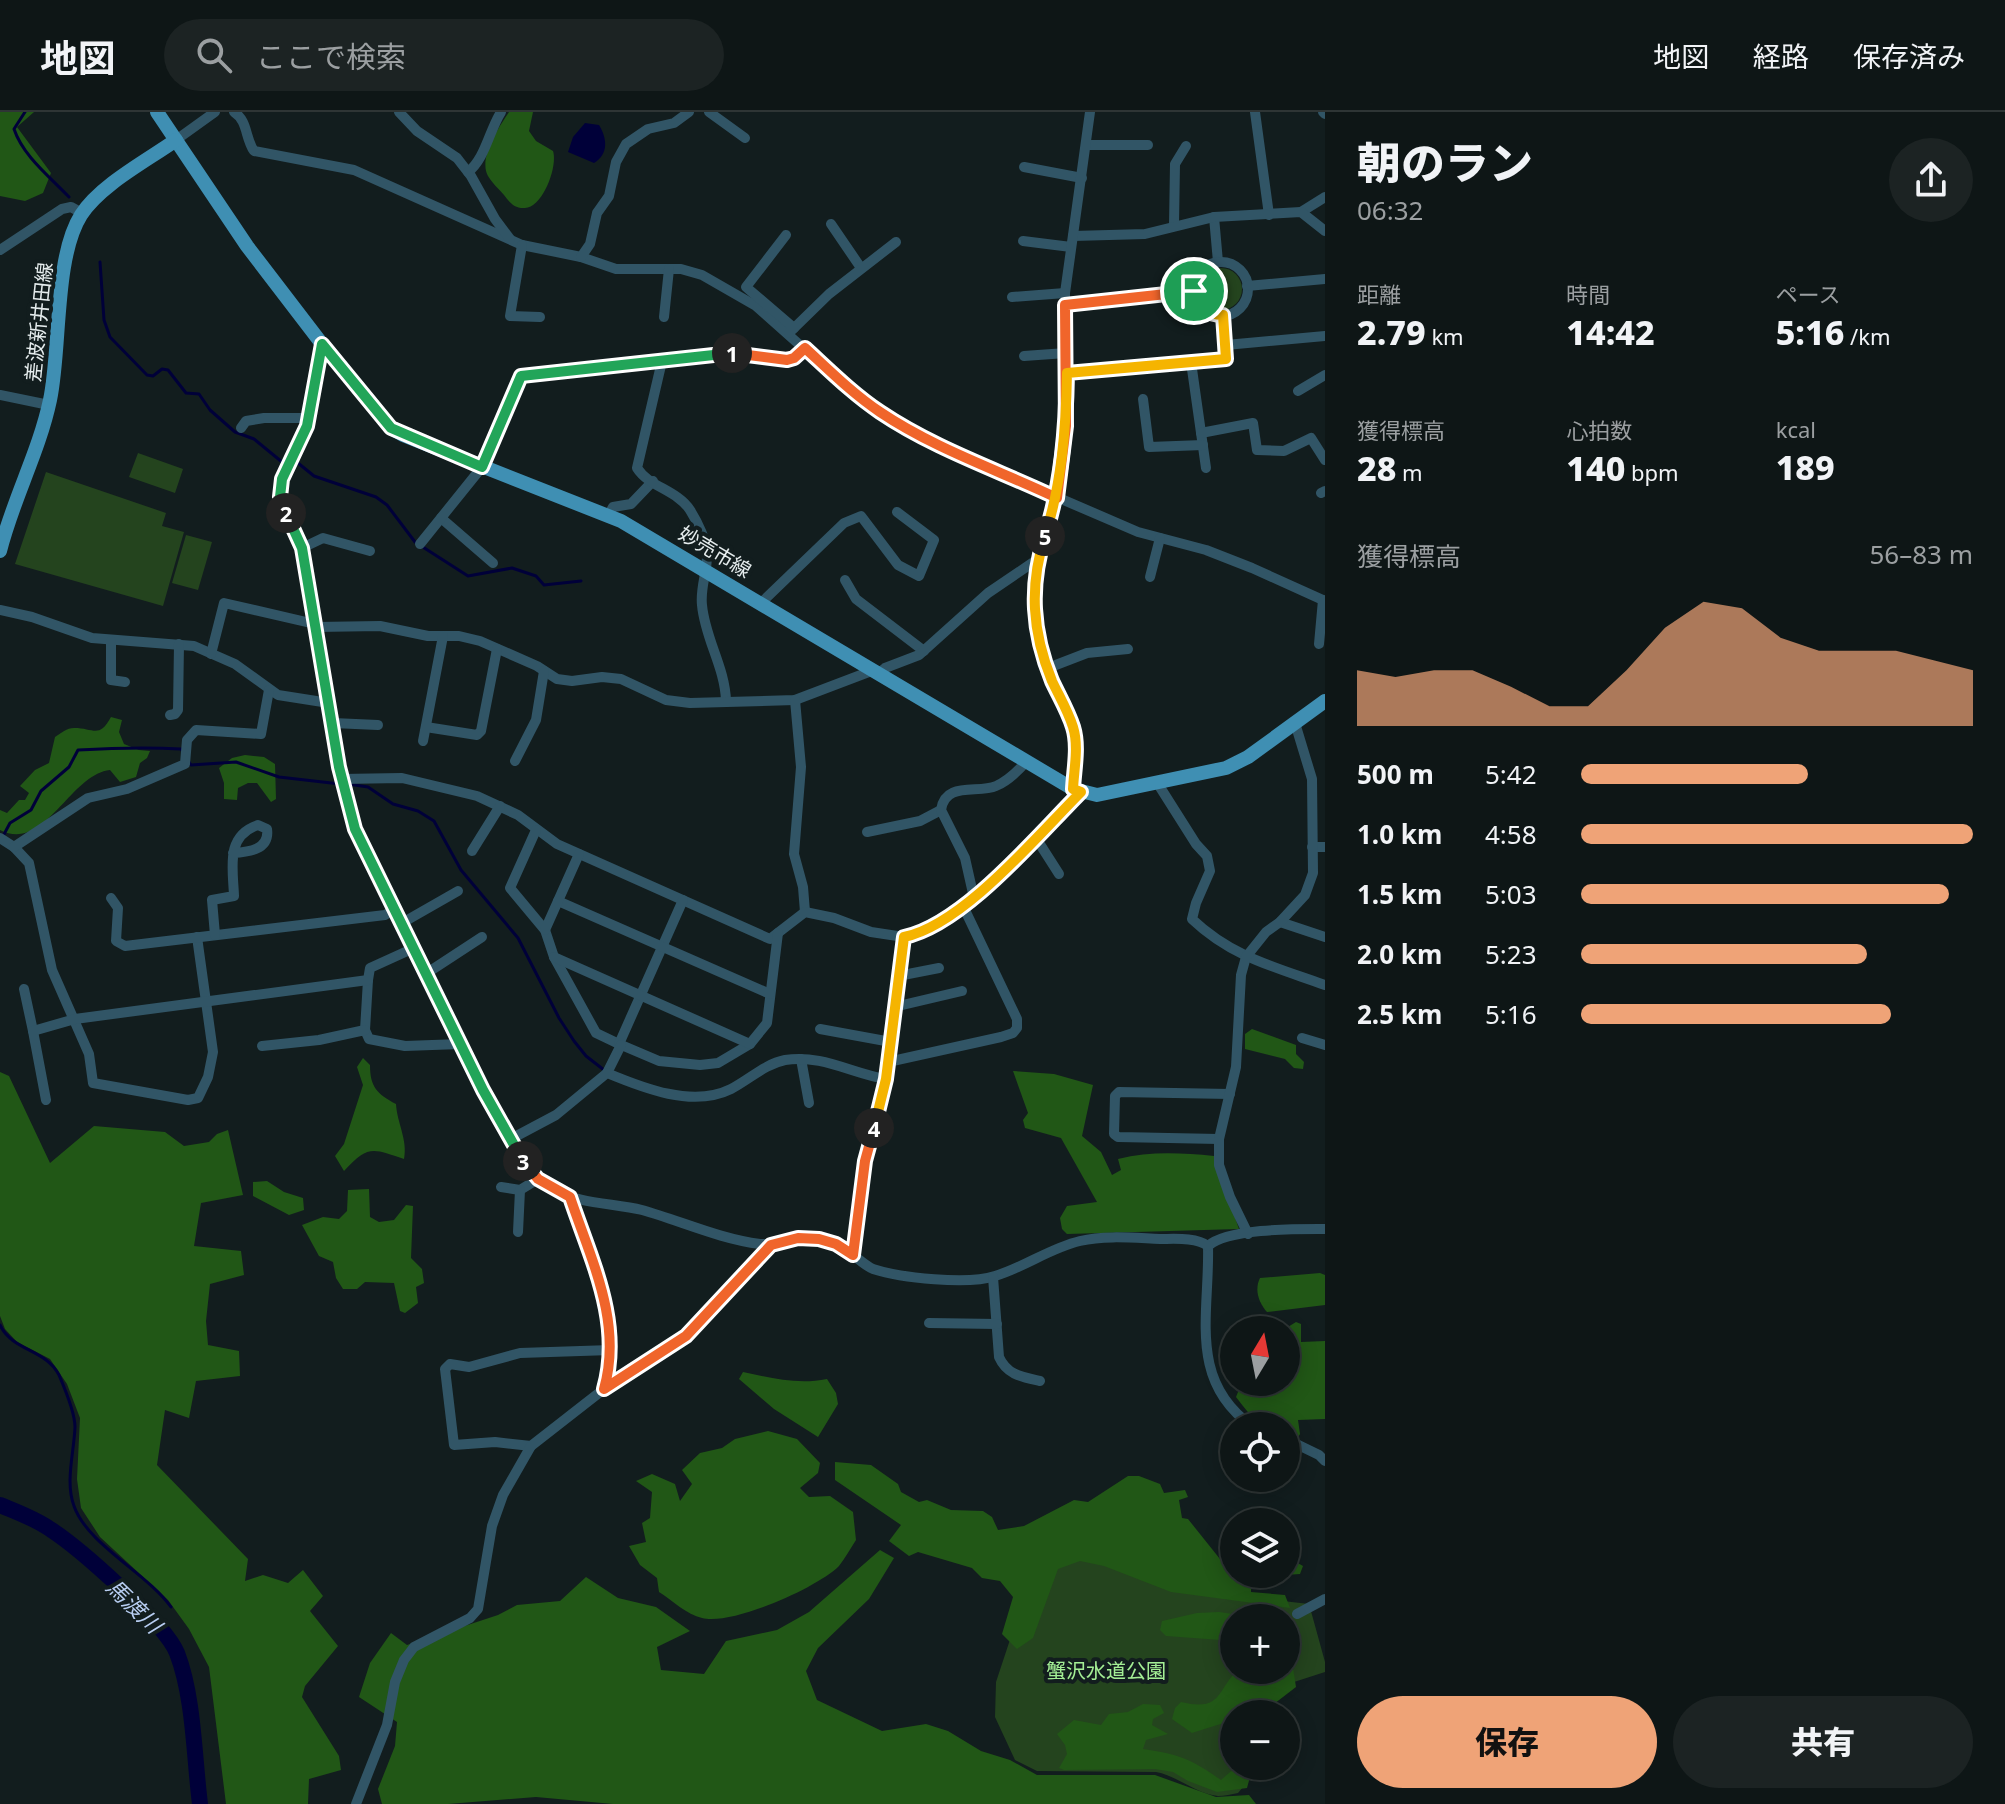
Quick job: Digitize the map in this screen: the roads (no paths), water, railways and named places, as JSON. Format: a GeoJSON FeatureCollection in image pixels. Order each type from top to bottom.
{"type":"FeatureCollection","features":[{"type":"Feature","properties":{"kind":"main road","name":"妙売市線"},"geometry":{"type":"LineString","coordinates":[[157,112],[247,246],[391,428],[608,516],[650,537],[1077,791]]}},
{"type":"Feature","properties":{"kind":"main road","name":"差波新井田線"},"geometry":{"type":"LineString","coordinates":[[0,551],[3,524],[49,405],[68,246],[82,213],[99,194],[176,140]]}},
{"type":"Feature","properties":{"kind":"main road"},"geometry":{"type":"LineString","coordinates":[[1077,791],[1097,795],[1226,768],[1248,757],[1325,701]]}},
{"type":"Feature","properties":{"kind":"street"},"geometry":{"type":"LineString","coordinates":[[176,140],[215,112]]}},
{"type":"Feature","properties":{"kind":"street"},"geometry":{"type":"LineString","coordinates":[[234,112],[245,123],[254,151],[354,170],[517,242],[616,269],[681,269],[702,275],[732,290],[792,330]]}},
{"type":"Feature","properties":{"kind":"street"},"geometry":{"type":"LineString","coordinates":[[399,112],[417,131],[457,158],[495,219],[517,242],[510,316],[540,317]]}},
{"type":"Feature","properties":{"kind":"street"},"geometry":{"type":"LineString","coordinates":[[468,172],[480,161],[501,112]]}},
{"type":"Feature","properties":{"kind":"street"},"geometry":{"type":"LineString","coordinates":[[581,257],[590,244],[597,213],[613,187],[616,162],[626,144],[648,129],[674,123],[689,112]]}},
{"type":"Feature","properties":{"kind":"street"},"geometry":{"type":"LineString","coordinates":[[709,112],[745,138]]}},
{"type":"Feature","properties":{"kind":"street"},"geometry":{"type":"LineString","coordinates":[[341,779],[402,778],[477,796],[518,815],[557,844],[770,939],[805,912],[825,915],[871,932],[904,937],[919,934],[964,908],[1036,838],[1077,791],[1073,726],[1048,668],[1035,624],[1038,559],[1057,498],[1066,426],[1065,299],[1090,112]]}},
{"type":"Feature","properties":{"kind":"street"},"geometry":{"type":"LineString","coordinates":[[1255,112],[1269,215]]}},
{"type":"Feature","properties":{"kind":"street"},"geometry":{"type":"LineString","coordinates":[[1086,145],[1148,145]]}},
{"type":"Feature","properties":{"kind":"street"},"geometry":{"type":"LineString","coordinates":[[1174,225],[1175,164],[1186,146]]}},
{"type":"Feature","properties":{"kind":"street"},"geometry":{"type":"LineString","coordinates":[[1024,167],[1082,178]]}},
{"type":"Feature","properties":{"kind":"street"},"geometry":{"type":"LineString","coordinates":[[1023,241],[1072,241],[1145,234],[1214,217],[1301,212],[1325,197]]}},
{"type":"Feature","properties":{"kind":"street"},"geometry":{"type":"LineString","coordinates":[[0,250],[62,209],[71,207],[82,213]]}},
{"type":"Feature","properties":{"kind":"street"},"geometry":{"type":"LineString","coordinates":[[1301,212],[1325,231]]}},
{"type":"Feature","properties":{"kind":"street"},"geometry":{"type":"LineString","coordinates":[[1214,217],[1218,262]]}},
{"type":"Feature","properties":{"kind":"street"},"geometry":{"type":"LineString","coordinates":[[831,224],[861,268]]}},
{"type":"Feature","properties":{"kind":"street"},"geometry":{"type":"LineString","coordinates":[[786,235],[746,287],[781,314],[805,348],[856,395],[881,413],[945,449],[1138,532],[1206,550],[1324,601],[1319,644]]}},
{"type":"Feature","properties":{"kind":"street"},"geometry":{"type":"LineString","coordinates":[[792,330],[861,268],[896,242]]}},
{"type":"Feature","properties":{"kind":"street"},"geometry":{"type":"LineString","coordinates":[[1218,262],[1235,266],[1247,286],[1243,303],[1235,312],[1223,315],[1206,311],[1198,303],[1194,291],[1198,274],[1206,266],[1218,262]]}},
{"type":"Feature","properties":{"kind":"street"},"geometry":{"type":"LineString","coordinates":[[664,317],[669,269]]}},
{"type":"Feature","properties":{"kind":"street"},"geometry":{"type":"LineString","coordinates":[[1247,286],[1325,279]]}},
{"type":"Feature","properties":{"kind":"street"},"geometry":{"type":"LineString","coordinates":[[1012,297],[1065,299],[1194,291]]}},
{"type":"Feature","properties":{"kind":"street"},"geometry":{"type":"LineString","coordinates":[[1067,373],[1226,359],[1223,315]]}},
{"type":"Feature","properties":{"kind":"street"},"geometry":{"type":"LineString","coordinates":[[1226,345],[1325,336]]}},
{"type":"Feature","properties":{"kind":"street"},"geometry":{"type":"LineString","coordinates":[[322,344],[309,418],[280,490],[282,504],[302,548],[341,779],[355,829],[378,879],[509,1140],[526,1167],[538,1179],[570,1197],[614,1203],[745,1242],[771,1245],[798,1238],[819,1239],[836,1244],[870,1268],[967,1281],[993,1277],[1061,1246],[1084,1240],[1172,1239],[1197,1241],[1208,1246]]}},
{"type":"Feature","properties":{"kind":"street"},"geometry":{"type":"LineString","coordinates":[[420,544],[482,467],[521,376],[691,355],[741,352],[787,360],[805,348]]}},
{"type":"Feature","properties":{"kind":"street"},"geometry":{"type":"LineString","coordinates":[[1024,356],[1066,353]]}},
{"type":"Feature","properties":{"kind":"street"},"geometry":{"type":"LineString","coordinates":[[662,361],[637,468],[641,475],[678,496],[695,519],[708,555],[702,607],[713,655],[723,671],[726,701]]}},
{"type":"Feature","properties":{"kind":"street"},"geometry":{"type":"LineString","coordinates":[[1191,362],[1206,468]]}},
{"type":"Feature","properties":{"kind":"street"},"geometry":{"type":"LineString","coordinates":[[1298,391],[1325,375]]}},
{"type":"Feature","properties":{"kind":"street"},"geometry":{"type":"LineString","coordinates":[[0,395],[49,405]]}},
{"type":"Feature","properties":{"kind":"street"},"geometry":{"type":"LineString","coordinates":[[1143,399],[1149,447],[1202,439],[1253,423],[1257,450],[1284,451],[1311,438],[1325,460]]}},
{"type":"Feature","properties":{"kind":"street"},"geometry":{"type":"LineString","coordinates":[[241,428],[246,421],[264,418],[309,418]]}},
{"type":"Feature","properties":{"kind":"street"},"geometry":{"type":"LineString","coordinates":[[608,516],[613,507],[631,504],[653,481]]}},
{"type":"Feature","properties":{"kind":"street"},"geometry":{"type":"LineString","coordinates":[[761,603],[844,523],[861,516],[898,565],[919,576],[934,540],[897,512]]}},
{"type":"Feature","properties":{"kind":"street"},"geometry":{"type":"LineString","coordinates":[[441,518],[493,563]]}},
{"type":"Feature","properties":{"kind":"street"},"geometry":{"type":"LineString","coordinates":[[302,548],[323,538],[370,551]]}},
{"type":"Feature","properties":{"kind":"street"},"geometry":{"type":"LineString","coordinates":[[1150,577],[1160,538]]}},
{"type":"Feature","properties":{"kind":"street"},"geometry":{"type":"LineString","coordinates":[[211,654],[224,603],[316,626],[380,626],[428,636],[459,636],[497,649],[557,679],[621,679],[666,700],[690,703],[795,700],[919,655],[988,593],[1038,559]]}},
{"type":"Feature","properties":{"kind":"street"},"geometry":{"type":"LineString","coordinates":[[845,580],[856,599],[924,651]]}},
{"type":"Feature","properties":{"kind":"street"},"geometry":{"type":"LineString","coordinates":[[0,610],[32,617],[92,638],[194,646],[235,664],[278,695],[329,703]]}},
{"type":"Feature","properties":{"kind":"street"},"geometry":{"type":"LineString","coordinates":[[423,741],[443,636]]}},
{"type":"Feature","properties":{"kind":"street"},"geometry":{"type":"LineString","coordinates":[[111,641],[111,680],[125,682]]}},
{"type":"Feature","properties":{"kind":"street"},"geometry":{"type":"LineString","coordinates":[[170,715],[178,710],[179,644]]}},
{"type":"Feature","properties":{"kind":"street"},"geometry":{"type":"LineString","coordinates":[[426,727],[477,735],[481,731],[497,649]]}},
{"type":"Feature","properties":{"kind":"street"},"geometry":{"type":"LineString","coordinates":[[1048,668],[1087,653],[1128,649]]}},
{"type":"Feature","properties":{"kind":"street"},"geometry":{"type":"LineString","coordinates":[[515,761],[536,720],[544,671]]}},
{"type":"Feature","properties":{"kind":"street"},"geometry":{"type":"LineString","coordinates":[[14,847],[78,802],[127,789],[185,764],[187,740],[196,730],[261,734],[269,690]]}},
{"type":"Feature","properties":{"kind":"street"},"geometry":{"type":"LineString","coordinates":[[795,700],[801,767],[794,854],[803,887],[805,912]]}},
{"type":"Feature","properties":{"kind":"street"},"geometry":{"type":"LineString","coordinates":[[333,723],[378,725]]}},
{"type":"Feature","properties":{"kind":"street"},"geometry":{"type":"LineString","coordinates":[[1248,1234],[1219,1165],[1219,1139],[1236,1067],[1241,975],[1246,957],[1266,932],[1305,895],[1313,873],[1312,779],[1295,723]]}},
{"type":"Feature","properties":{"kind":"street"},"geometry":{"type":"LineString","coordinates":[[974,898],[965,858],[941,810],[942,802],[950,794],[995,787],[1027,761]]}},
{"type":"Feature","properties":{"kind":"street"},"geometry":{"type":"LineString","coordinates":[[1158,784],[1207,856],[1210,871],[1192,919],[1213,939],[1246,957],[1325,985]]}},
{"type":"Feature","properties":{"kind":"street"},"geometry":{"type":"LineString","coordinates":[[472,851],[500,806]]}},
{"type":"Feature","properties":{"kind":"street"},"geometry":{"type":"LineString","coordinates":[[867,832],[920,821],[941,810]]}},
{"type":"Feature","properties":{"kind":"street"},"geometry":{"type":"LineString","coordinates":[[536,830],[510,888],[545,930],[554,957],[596,1033],[659,1061],[700,1065],[718,1063],[750,1044],[767,1023],[778,933]]}},
{"type":"Feature","properties":{"kind":"street"},"geometry":{"type":"LineString","coordinates":[[0,838],[29,863],[52,970],[89,1054],[93,1083],[188,1100],[198,1098],[208,1077],[213,1052],[197,937]]}},
{"type":"Feature","properties":{"kind":"street"},"geometry":{"type":"LineString","coordinates":[[1036,838],[1059,874]]}},
{"type":"Feature","properties":{"kind":"street"},"geometry":{"type":"LineString","coordinates":[[1312,847],[1325,847]]}},
{"type":"Feature","properties":{"kind":"street"},"geometry":{"type":"LineString","coordinates":[[215,935],[212,900],[234,896],[233,853]]}},
{"type":"Feature","properties":{"kind":"street"},"geometry":{"type":"LineString","coordinates":[[545,930],[579,854]]}},
{"type":"Feature","properties":{"kind":"street"},"geometry":{"type":"LineString","coordinates":[[402,923],[458,891]]}},
{"type":"Feature","properties":{"kind":"street"},"geometry":{"type":"LineString","coordinates":[[111,898],[117,904],[115,936],[119,945],[385,915],[395,909]]}},
{"type":"Feature","properties":{"kind":"street"},"geometry":{"type":"LineString","coordinates":[[509,1140],[556,1115],[607,1073],[683,900]]}},
{"type":"Feature","properties":{"kind":"street"},"geometry":{"type":"LineString","coordinates":[[558,901],[770,994]]}},
{"type":"Feature","properties":{"kind":"street"},"geometry":{"type":"LineString","coordinates":[[888,1062],[1001,1037],[1017,1028],[1017,1019],[964,908]]}},
{"type":"Feature","properties":{"kind":"street"},"geometry":{"type":"LineString","coordinates":[[1280,922],[1325,937]]}},
{"type":"Feature","properties":{"kind":"street"},"geometry":{"type":"LineString","coordinates":[[427,973],[482,937]]}},
{"type":"Feature","properties":{"kind":"street"},"geometry":{"type":"LineString","coordinates":[[853,1255],[865,1161],[886,1079],[904,937]]}},
{"type":"Feature","properties":{"kind":"street"},"geometry":{"type":"LineString","coordinates":[[414,948],[370,968],[365,1030],[369,1039],[405,1046],[460,1044]]}},
{"type":"Feature","properties":{"kind":"street"},"geometry":{"type":"LineString","coordinates":[[554,957],[750,1044]]}},
{"type":"Feature","properties":{"kind":"street"},"geometry":{"type":"LineString","coordinates":[[898,976],[939,968]]}},
{"type":"Feature","properties":{"kind":"street"},"geometry":{"type":"LineString","coordinates":[[33,1031],[75,1019],[368,980]]}},
{"type":"Feature","properties":{"kind":"street"},"geometry":{"type":"LineString","coordinates":[[24,989],[46,1100]]}},
{"type":"Feature","properties":{"kind":"street"},"geometry":{"type":"LineString","coordinates":[[894,1007],[962,991]]}},
{"type":"Feature","properties":{"kind":"street"},"geometry":{"type":"LineString","coordinates":[[820,1029],[891,1042]]}},
{"type":"Feature","properties":{"kind":"street"},"geometry":{"type":"LineString","coordinates":[[262,1046],[319,1040],[365,1030]]}},
{"type":"Feature","properties":{"kind":"street"},"geometry":{"type":"LineString","coordinates":[[1302,1038],[1325,1045]]}},
{"type":"Feature","properties":{"kind":"street"},"geometry":{"type":"LineString","coordinates":[[607,1073],[652,1091],[700,1096],[727,1091],[768,1065],[801,1059],[846,1066],[886,1079]]}},
{"type":"Feature","properties":{"kind":"street"},"geometry":{"type":"LineString","coordinates":[[801,1059],[809,1103]]}},
{"type":"Feature","properties":{"kind":"street"},"geometry":{"type":"LineString","coordinates":[[1219,1139],[1118,1137],[1114,1134],[1115,1096],[1119,1092],[1230,1094]]}},
{"type":"Feature","properties":{"kind":"street"},"geometry":{"type":"LineString","coordinates":[[501,1187],[520,1190],[538,1179]]}},
{"type":"Feature","properties":{"kind":"street"},"geometry":{"type":"LineString","coordinates":[[518,1232],[520,1190]]}},
{"type":"Feature","properties":{"kind":"street"},"geometry":{"type":"LineString","coordinates":[[570,1197],[605,1296],[611,1350],[604,1389]]}},
{"type":"Feature","properties":{"kind":"street"},"geometry":{"type":"LineString","coordinates":[[1237,1412],[1208,1369],[1204,1323],[1208,1246],[1215,1239],[1248,1234],[1325,1229]]}},
{"type":"Feature","properties":{"kind":"street"},"geometry":{"type":"LineString","coordinates":[[356,1804],[387,1725],[395,1682],[404,1660],[414,1647],[470,1618],[478,1609],[492,1526],[503,1495],[531,1446],[604,1389],[686,1336],[771,1245]]}},
{"type":"Feature","properties":{"kind":"street"},"geometry":{"type":"LineString","coordinates":[[993,1277],[999,1357],[1004,1368],[1020,1377],[1040,1381]]}},
{"type":"Feature","properties":{"kind":"street"},"geometry":{"type":"LineString","coordinates":[[929,1323],[997,1324]]}},
{"type":"Feature","properties":{"kind":"street"},"geometry":{"type":"LineString","coordinates":[[531,1446],[495,1442],[454,1445],[445,1369],[450,1364],[469,1367],[520,1353],[611,1350]]}},
{"type":"Feature","properties":{"kind":"street"},"geometry":{"type":"LineString","coordinates":[[1300,1446],[1325,1461]]}},
{"type":"Feature","properties":{"kind":"street"},"geometry":{"type":"LineString","coordinates":[[1300,1612],[1325,1599]]}},
{"type":"Feature","properties":{"kind":"waterway"},"geometry":{"type":"LineString","coordinates":[[25,112],[14,129],[18,139],[38,166],[69,197]]}},
{"type":"Feature","properties":{"kind":"waterway"},"geometry":{"type":"LineString","coordinates":[[100,262],[104,320],[110,337],[147,375],[168,370],[186,393],[199,394],[210,410],[235,432],[254,439],[282,462],[298,463],[314,476],[376,497],[387,505],[415,542],[468,576],[512,568],[536,576],[544,585],[581,581]]}},
{"type":"Feature","properties":{"kind":"waterway"},"geometry":{"type":"LineString","coordinates":[[2,838],[10,823],[31,810],[41,791],[69,767],[78,750],[155,748],[181,749],[183,752]]}},
{"type":"Feature","properties":{"kind":"waterway"},"geometry":{"type":"LineString","coordinates":[[189,762],[191,765],[236,762],[279,777],[340,784]]}},
{"type":"Feature","properties":{"kind":"waterway"},"geometry":{"type":"LineString","coordinates":[[348,784],[368,787],[393,804],[418,811],[434,821],[461,870],[518,938],[574,1041],[586,1056],[604,1070]]}},
{"type":"Feature","properties":{"kind":"waterway"},"geometry":{"type":"LineString","coordinates":[[0,1325],[12,1340],[53,1366],[64,1387],[75,1421],[71,1497],[81,1520],[104,1546],[171,1607]]}},
{"type":"Feature","properties":{"kind":"waterway","name":"馬渡川"},"geometry":{"type":"LineString","coordinates":[[0,1505],[44,1525],[63,1538],[120,1586],[169,1640],[177,1653],[187,1689],[200,1804]]}},
{"type":"Feature","properties":{"kind":"park label","name":"蟹沢水道公園"},"geometry":{"type":"Point","coordinates":[1106,1671]}}]}
